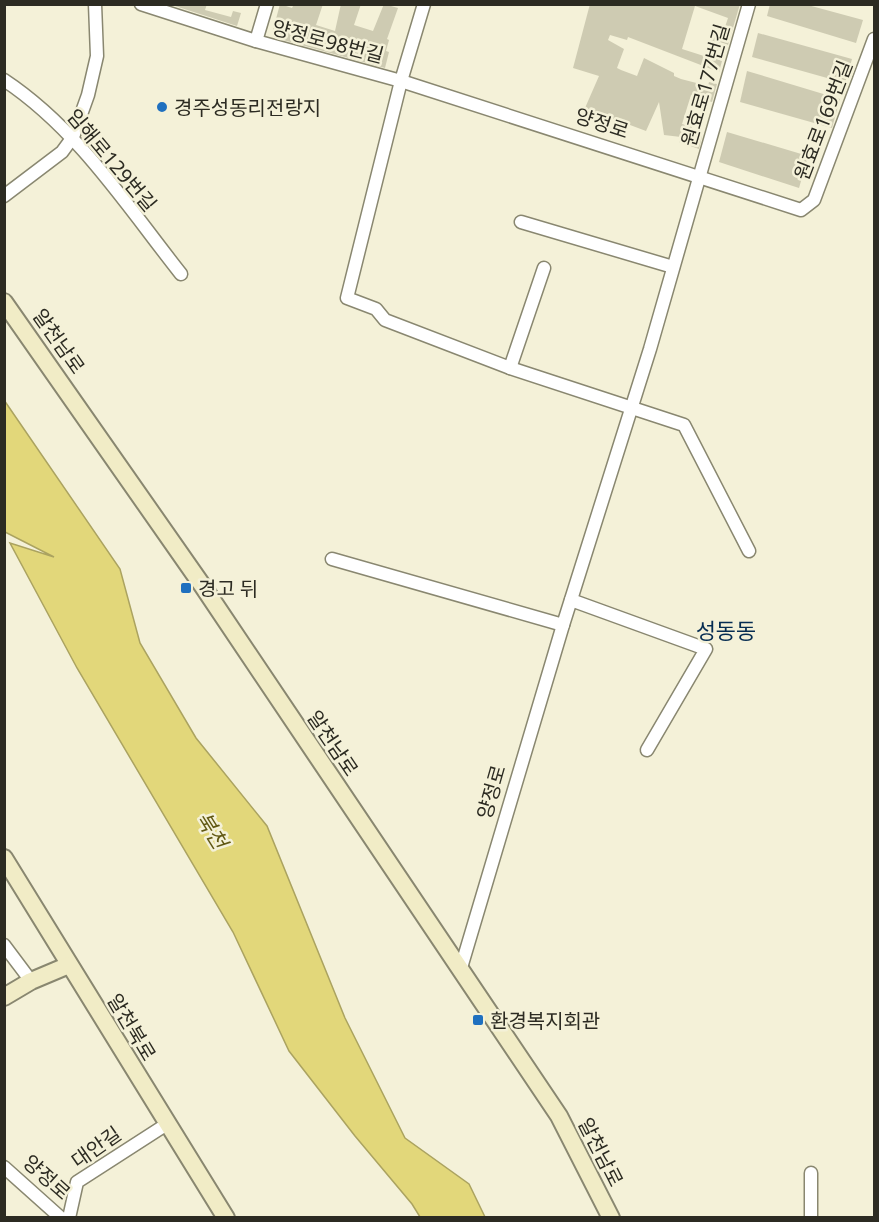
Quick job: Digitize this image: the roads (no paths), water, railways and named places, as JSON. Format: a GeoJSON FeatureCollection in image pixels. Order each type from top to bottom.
{"type":"FeatureCollection","features":[{"type":"Feature","properties":{"kind":"street"},"geometry":{"type":"LineString","coordinates":[[4,196],[63,152],[73,137],[88,95],[97,56],[95,4]]}},
{"type":"Feature","properties":{"kind":"street","name":"양정로98번길"},"geometry":{"type":"LineString","coordinates":[[141,4],[256,41],[401,81]]}},
{"type":"Feature","properties":{"kind":"street"},"geometry":{"type":"LineString","coordinates":[[256,41],[267,4]]}},
{"type":"Feature","properties":{"kind":"street"},"geometry":{"type":"LineString","coordinates":[[424,4],[401,81],[347,298],[376,309],[385,320],[510,368],[684,425],[749,551]]}},
{"type":"Feature","properties":{"kind":"street","name":"원효로177번길"},"geometry":{"type":"LineString","coordinates":[[699,177],[749,4]]}},
{"type":"Feature","properties":{"kind":"street","name":"원효로169번길"},"geometry":{"type":"LineString","coordinates":[[699,177],[801,210],[807,208],[814,200],[874,39]]}},
{"type":"Feature","properties":{"kind":"street","name":"임해로129번길"},"geometry":{"type":"LineString","coordinates":[[4,80],[23,93],[73,137],[181,274]]}},
{"type":"Feature","properties":{"kind":"street","name":"양정로"},"geometry":{"type":"LineString","coordinates":[[401,81],[699,177],[632,408],[570,600],[460,971]]}},
{"type":"Feature","properties":{"kind":"street"},"geometry":{"type":"LineString","coordinates":[[521,222],[674,267]]}},
{"type":"Feature","properties":{"kind":"street"},"geometry":{"type":"LineString","coordinates":[[510,368],[544,268]]}},
{"type":"Feature","properties":{"kind":"street","name":"알천남로"},"geometry":{"type":"LineString","coordinates":[[4,302],[202,585],[559,1116],[611,1218]]}},
{"type":"Feature","properties":{"kind":"street"},"geometry":{"type":"LineString","coordinates":[[332,558],[563,626]]}},
{"type":"Feature","properties":{"kind":"street"},"geometry":{"type":"LineString","coordinates":[[570,600],[706,649],[646,750]]}},
{"type":"Feature","properties":{"kind":"street","name":"알천북로"},"geometry":{"type":"LineString","coordinates":[[4,858],[226,1218]]}},
{"type":"Feature","properties":{"kind":"street"},"geometry":{"type":"LineString","coordinates":[[4,945],[31,981]]}},
{"type":"Feature","properties":{"kind":"street"},"geometry":{"type":"LineString","coordinates":[[4,997],[31,981],[69,964]]}},
{"type":"Feature","properties":{"kind":"street","name":"대안길"},"geometry":{"type":"LineString","coordinates":[[69,1218],[77,1182],[166,1124]]}},
{"type":"Feature","properties":{"kind":"street","name":"양정로"},"geometry":{"type":"LineString","coordinates":[[4,1167],[61,1218]]}},
{"type":"Feature","properties":{"kind":"street"},"geometry":{"type":"LineString","coordinates":[[811,1173],[811,1218]]}},
{"type":"Feature","properties":{"kind":"water","name":"북천"},"geometry":{"type":"Polygon","coordinates":[[[4,400],[120,569],[140,643],[196,738],[267,826],[345,1018],[405,1138],[469,1184],[485,1217],[420,1217],[289,1051],[233,932],[77,668],[10,543],[54,557],[5,532],[4,400]]]}},
{"type":"Feature","properties":{"kind":"place","name":"경주성동리전랑지"},"geometry":{"type":"Point","coordinates":[162,107]}},
{"type":"Feature","properties":{"kind":"place","name":"경고 뒤"},"geometry":{"type":"Point","coordinates":[186,588]}},
{"type":"Feature","properties":{"kind":"place","name":"환경복지회관"},"geometry":{"type":"Point","coordinates":[478,1020]}},
{"type":"Feature","properties":{"kind":"district","name":"성동동"},"geometry":{"type":"Point","coordinates":[726,630]}}]}
